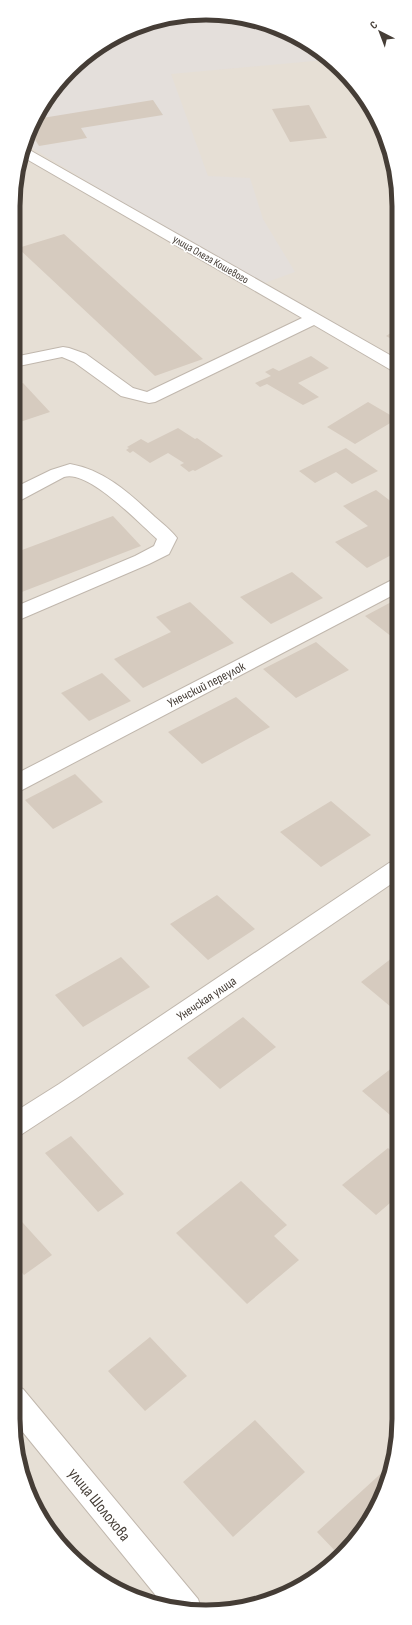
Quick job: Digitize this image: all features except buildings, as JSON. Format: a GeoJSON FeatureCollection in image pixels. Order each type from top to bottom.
{"type":"FeatureCollection","features":[{"type":"Feature","properties":{"kind":"street","name":"улица Олега Кошевого"},"geometry":{"type":"LineString","coordinates":[[27,154],[392,363]]}},
{"type":"Feature","properties":{"kind":"street"},"geometry":{"type":"LineString","coordinates":[[20,361],[63,352],[80,358],[127,392],[149,398],[314,319]]}},
{"type":"Feature","properties":{"kind":"street"},"geometry":{"type":"LineString","coordinates":[[20,493],[53,476],[70,470],[90,475],[105,484],[167,538],[162,550],[20,612]]}},
{"type":"Feature","properties":{"kind":"street","name":"Унечский переулок"},"geometry":{"type":"LineString","coordinates":[[20,781],[392,588]]}},
{"type":"Feature","properties":{"kind":"street","name":"Унечская улица"},"geometry":{"type":"LineString","coordinates":[[20,1122],[68,1091],[392,872]]}},
{"type":"Feature","properties":{"kind":"street","name":"улица Шолохова"},"geometry":{"type":"LineString","coordinates":[[20,1407],[181,1603]]}},
{"type":"Feature","properties":{"kind":"shaded area"},"geometry":{"type":"Polygon","coordinates":[[[194,20],[218,20],[254,26],[277,34],[309,51],[338,74],[361,103],[378,135],[386,158],[392,194],[392,1431],[386,1467],[373,1501],[354,1532],[329,1559],[299,1580],[266,1595],[254,1599],[218,1605],[194,1605],[158,1599],[135,1591],[103,1574],[74,1551],[51,1522],[34,1490],[26,1467],[20,1431],[20,194],[26,158],[39,124],[58,93],[83,66],[113,45],[146,30],[158,26],[194,20]]]}},
{"type":"Feature","properties":{"kind":"shaded area"},"geometry":{"type":"Polygon","coordinates":[[[194,20],[218,20],[254,26],[277,34],[299,45],[322,60],[171,74],[208,176],[250,178],[263,219],[295,272],[259,285],[30,147],[39,124],[58,93],[74,74],[103,51],[135,34],[158,26],[194,20]]]}}]}
